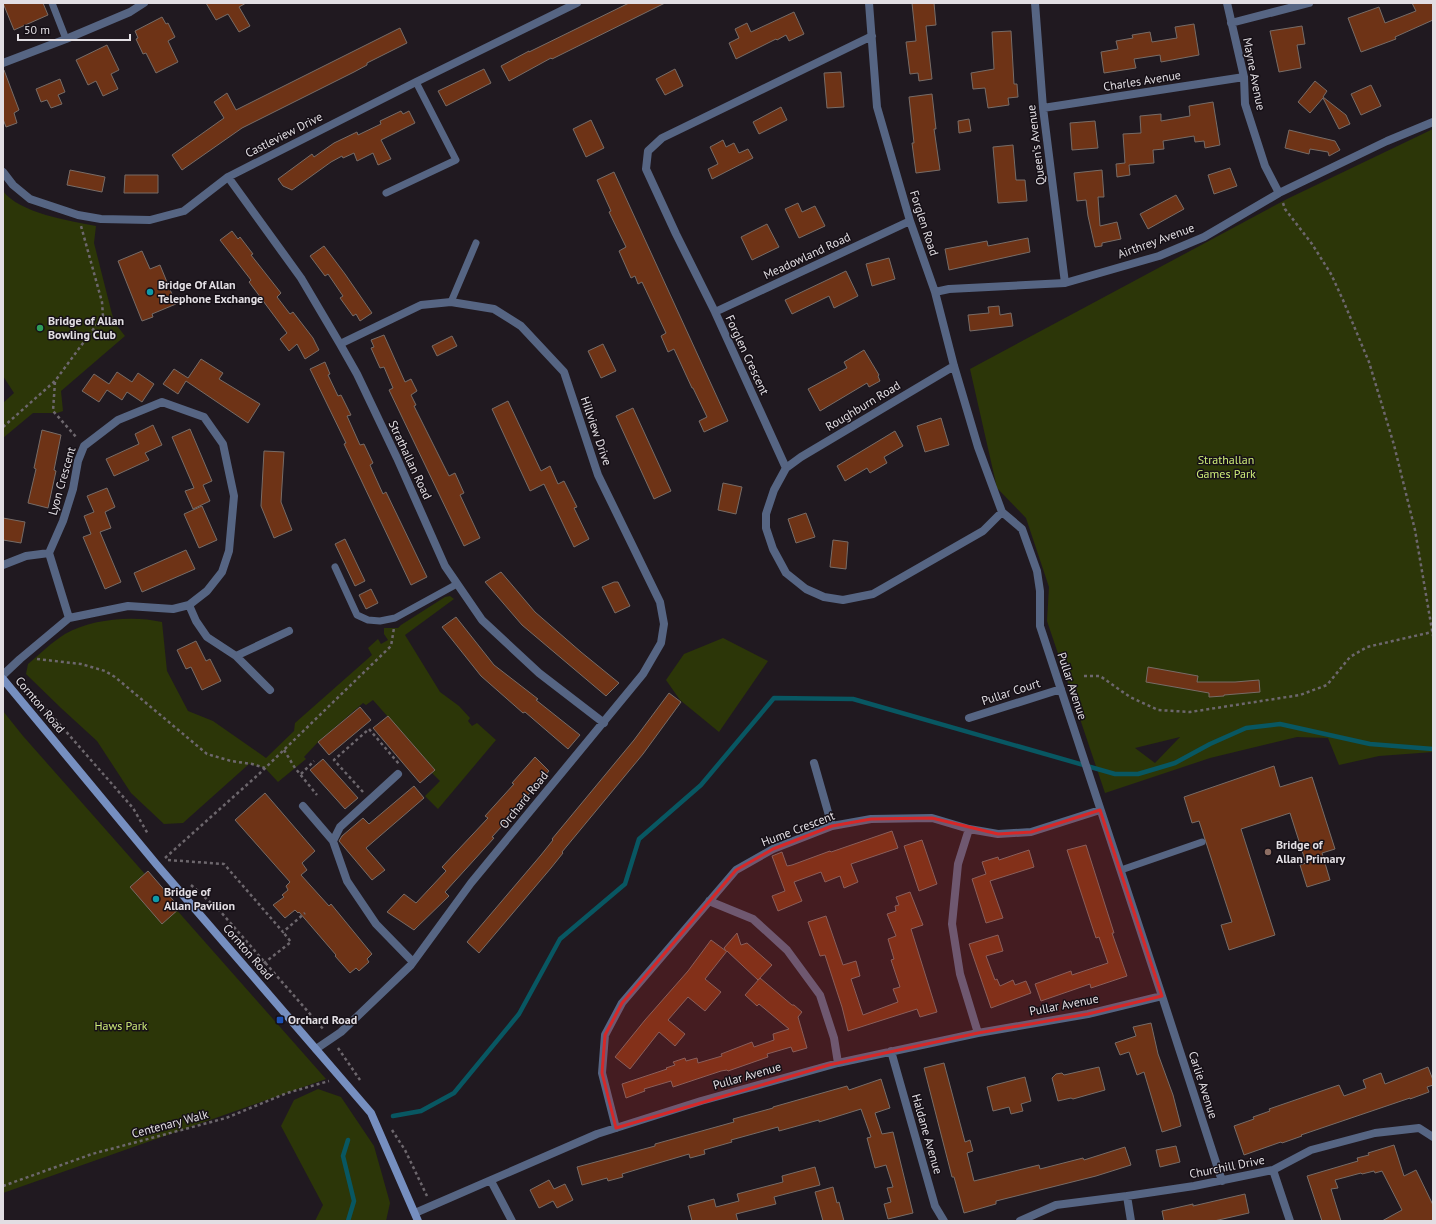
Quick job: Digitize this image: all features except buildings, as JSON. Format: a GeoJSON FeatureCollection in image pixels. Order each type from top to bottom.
{"type":"FeatureCollection","features":[{"type":"Feature","properties":{"kind":"main road","name":"Cornton Road"},"geometry":{"type":"LineString","coordinates":[[3,679],[157,865],[371,1113],[416,1217]]}},
{"type":"Feature","properties":{"kind":"street"},"geometry":{"type":"LineString","coordinates":[[3,63],[66,39],[130,12],[144,3]]}},
{"type":"Feature","properties":{"kind":"street","name":"Castleview Drive"},"geometry":{"type":"LineString","coordinates":[[3,172],[13,185],[30,199],[78,215],[102,219],[150,220],[184,211],[228,177],[577,3]]}},
{"type":"Feature","properties":{"kind":"street","name":"Forglen Road"},"geometry":{"type":"LineString","coordinates":[[869,3],[877,107],[910,221],[935,292],[954,366],[978,447]]}},
{"type":"Feature","properties":{"kind":"street","name":"Queen's Avenue"},"geometry":{"type":"LineString","coordinates":[[1035,3],[1043,108],[1065,283]]}},
{"type":"Feature","properties":{"kind":"street","name":"Mayne Avenue"},"geometry":{"type":"LineString","coordinates":[[1227,3],[1244,78],[1245,104],[1265,166],[1279,193]]}},
{"type":"Feature","properties":{"kind":"street"},"geometry":{"type":"LineString","coordinates":[[1231,23],[1309,3]]}},
{"type":"Feature","properties":{"kind":"street","name":"Forglen Crescent"},"geometry":{"type":"LineString","coordinates":[[786,468],[646,169],[648,151],[662,138],[872,36]]}},
{"type":"Feature","properties":{"kind":"street","name":"Charles Avenue"},"geometry":{"type":"LineString","coordinates":[[1043,108],[1244,78]]}},
{"type":"Feature","properties":{"kind":"street","name":"Airthrey Avenue"},"geometry":{"type":"LineString","coordinates":[[935,292],[949,289],[1065,283],[1159,256],[1204,237],[1279,193],[1388,141],[1433,122]]}},
{"type":"Feature","properties":{"kind":"street","name":"Strathallan Road"},"geometry":{"type":"LineString","coordinates":[[228,177],[301,278],[340,344],[397,458],[445,566],[457,584],[482,620],[539,673],[604,723]]}},
{"type":"Feature","properties":{"kind":"street","name":"Meadowland Road"},"geometry":{"type":"LineString","coordinates":[[714,312],[910,221]]}},
{"type":"Feature","properties":{"kind":"street","name":"Hillview Drive"},"geometry":{"type":"LineString","coordinates":[[340,344],[421,305],[451,302],[494,309],[521,326],[564,372],[598,475],[660,602],[664,624],[662,643],[643,674],[604,723]]}},
{"type":"Feature","properties":{"kind":"street","name":"Roughburn Road"},"geometry":{"type":"LineString","coordinates":[[786,468],[801,457],[954,366]]}},
{"type":"Feature","properties":{"kind":"street","name":"Lyon Crescent"},"geometry":{"type":"LineString","coordinates":[[3,675],[70,618],[128,606],[173,609],[189,605],[207,591],[222,572],[229,551],[234,496],[222,444],[204,417],[162,402],[118,420],[84,446],[78,461],[73,490],[63,521],[49,553]]}},
{"type":"Feature","properties":{"kind":"street","name":"Pullar Avenue"},"geometry":{"type":"LineString","coordinates":[[416,1217],[491,1181],[597,1134],[701,1101],[838,1063],[978,1033],[1088,1014],[1162,996],[1040,626],[1040,590],[1037,571],[1022,529],[1002,512],[978,447]]}},
{"type":"Feature","properties":{"kind":"street"},"geometry":{"type":"LineString","coordinates":[[786,468],[774,490],[766,514],[766,528],[773,550],[786,574],[806,589],[824,597],[843,600],[873,594],[984,531],[1002,512]]}},
{"type":"Feature","properties":{"kind":"street"},"geometry":{"type":"LineString","coordinates":[[3,565],[26,556],[49,553],[70,618]]}},
{"type":"Feature","properties":{"kind":"street"},"geometry":{"type":"LineString","coordinates":[[189,605],[196,621],[207,637],[236,656],[270,690]]}},
{"type":"Feature","properties":{"kind":"street"},"geometry":{"type":"LineString","coordinates":[[236,656],[289,631]]}},
{"type":"Feature","properties":{"kind":"street","name":"Pullar Court"},"geometry":{"type":"LineString","coordinates":[[970,718],[1060,689]]}},
{"type":"Feature","properties":{"kind":"street","name":"Orchard Road"},"geometry":{"type":"LineString","coordinates":[[316,1049],[341,1032],[413,962],[471,884],[604,723]]}},
{"type":"Feature","properties":{"kind":"street"},"geometry":{"type":"LineString","coordinates":[[814,763],[832,826]]}},
{"type":"Feature","properties":{"kind":"street"},"geometry":{"type":"LineString","coordinates":[[333,841],[340,827],[398,774]]}},
{"type":"Feature","properties":{"kind":"street"},"geometry":{"type":"LineString","coordinates":[[303,806],[333,841],[347,881],[376,924],[413,962]]}},
{"type":"Feature","properties":{"kind":"street","name":"Hume Crescent"},"geometry":{"type":"LineString","coordinates":[[616,1128],[602,1073],[605,1035],[622,1003],[736,870],[773,849],[832,826],[872,819],[932,818],[969,829],[998,834],[1031,832],[1100,810]]}},
{"type":"Feature","properties":{"kind":"street"},"geometry":{"type":"LineString","coordinates":[[969,829],[958,864],[952,924],[960,974],[978,1033]]}},
{"type":"Feature","properties":{"kind":"street"},"geometry":{"type":"LineString","coordinates":[[709,901],[753,919],[786,950],[820,995],[834,1038],[838,1063]]}},
{"type":"Feature","properties":{"kind":"street","name":"Carlie Avenue"},"geometry":{"type":"LineString","coordinates":[[1162,996],[1222,1181]]}},
{"type":"Feature","properties":{"kind":"street","name":"Haldane Avenue"},"geometry":{"type":"LineString","coordinates":[[891,1052],[935,1206],[944,1221]]}},
{"type":"Feature","properties":{"kind":"street","name":"Churchill Drive"},"geometry":{"type":"LineString","coordinates":[[1020,1221],[1056,1205],[1128,1196],[1222,1181],[1274,1170],[1311,1150],[1375,1133],[1419,1128],[1433,1137]]}},
{"type":"Feature","properties":{"kind":"street"},"geometry":{"type":"LineString","coordinates":[[1274,1170],[1290,1221]]}},
{"type":"Feature","properties":{"kind":"street"},"geometry":{"type":"LineString","coordinates":[[491,1181],[512,1221]]}},
{"type":"Feature","properties":{"kind":"street"},"geometry":{"type":"LineString","coordinates":[[1128,1196],[1131,1221]]}},
{"type":"Feature","properties":{"kind":"lane"},"geometry":{"type":"LineString","coordinates":[[52,3],[66,39]]}},
{"type":"Feature","properties":{"kind":"lane"},"geometry":{"type":"LineString","coordinates":[[386,193],[456,160],[416,82]]}},
{"type":"Feature","properties":{"kind":"lane"},"geometry":{"type":"LineString","coordinates":[[451,302],[476,243]]}},
{"type":"Feature","properties":{"kind":"lane"},"geometry":{"type":"LineString","coordinates":[[334,567],[358,615],[368,620],[380,621],[395,618],[457,584]]}},
{"type":"Feature","properties":{"kind":"lane"},"geometry":{"type":"LineString","coordinates":[[1121,870],[1202,842]]}},
{"type":"Feature","properties":{"kind":"path"},"geometry":{"type":"LineString","coordinates":[[1084,676],[1100,676],[1130,697],[1158,710],[1190,712],[1300,695],[1327,685],[1350,656],[1366,647],[1433,634],[1415,530],[1394,445],[1369,362],[1343,300],[1330,274],[1312,244],[1285,209],[1279,193]]}},
{"type":"Feature","properties":{"kind":"path"},"geometry":{"type":"LineString","coordinates":[[3,427],[55,381],[103,316],[102,302],[78,215]]}},
{"type":"Feature","properties":{"kind":"path"},"geometry":{"type":"LineString","coordinates":[[55,381],[53,411],[84,446]]}},
{"type":"Feature","properties":{"kind":"path"},"geometry":{"type":"LineString","coordinates":[[250,974],[291,942],[224,864],[163,860],[265,768],[391,646],[395,618]]}},
{"type":"Feature","properties":{"kind":"path"},"geometry":{"type":"LineString","coordinates":[[20,659],[81,664],[115,676],[207,754],[265,768]]}},
{"type":"Feature","properties":{"kind":"path"},"geometry":{"type":"LineString","coordinates":[[364,794],[334,760],[369,729],[399,765]]}},
{"type":"Feature","properties":{"kind":"path"},"geometry":{"type":"LineString","coordinates":[[284,750],[295,768],[317,795]]}},
{"type":"Feature","properties":{"kind":"path"},"geometry":{"type":"LineString","coordinates":[[301,774],[314,761]]}},
{"type":"Feature","properties":{"kind":"path"},"geometry":{"type":"LineString","coordinates":[[283,932],[305,913]]}},
{"type":"Feature","properties":{"kind":"path","name":"Centenary Walk"},"geometry":{"type":"LineString","coordinates":[[3,1186],[92,1154],[226,1118],[288,1093],[341,1078]]}},
{"type":"Feature","properties":{"kind":"highlighted area"},"geometry":{"type":"Polygon","coordinates":[[[1100,810],[1162,996],[1088,1014],[978,1033],[829,1065],[616,1128],[602,1073],[605,1035],[622,1003],[736,870],[773,849],[832,826],[871,819],[932,818],[998,834],[1031,832],[1100,810]]]}},
{"type":"Feature","properties":{"kind":"green space","name":"Strathallan Games Park"},"geometry":{"type":"Polygon","coordinates":[[[1433,129],[1433,752],[1379,756],[1339,765],[1328,738],[1297,737],[1210,758],[1105,793],[1047,621],[1049,587],[1026,518],[997,488],[970,369],[1287,199],[1433,129]],[[1180,737],[1135,748],[1155,763],[1180,737]]]}},
{"type":"Feature","properties":{"kind":"green space"},"geometry":{"type":"Polygon","coordinates":[[[3,191],[11,199],[21,205],[46,215],[96,226],[94,243],[114,322],[125,336],[61,391],[63,411],[57,413],[33,413],[3,438],[3,403],[14,393],[3,376],[3,191]]]}},
{"type":"Feature","properties":{"kind":"green space"},"geometry":{"type":"Polygon","coordinates":[[[450,596],[454,599],[405,635],[440,692],[459,706],[470,718],[468,721],[472,726],[477,723],[496,740],[438,809],[425,796],[440,781],[432,773],[435,770],[373,700],[366,705],[363,703],[318,742],[304,757],[306,759],[278,782],[265,768],[249,764],[183,823],[164,824],[131,793],[97,741],[26,674],[28,664],[55,641],[75,629],[112,620],[138,619],[162,622],[167,671],[188,711],[213,721],[266,758],[294,731],[295,723],[372,655],[368,648],[378,639],[381,644],[388,640],[384,634],[384,628],[398,628],[445,597],[450,596]]]}},
{"type":"Feature","properties":{"kind":"green space"},"geometry":{"type":"Polygon","coordinates":[[[723,638],[768,661],[719,732],[680,700],[666,680],[684,654],[723,638]]]}},
{"type":"Feature","properties":{"kind":"green space","name":"Haws Park"},"geometry":{"type":"Polygon","coordinates":[[[3,711],[23,736],[326,1079],[3,1193],[3,711]]]}},
{"type":"Feature","properties":{"kind":"green space"},"geometry":{"type":"Polygon","coordinates":[[[318,1089],[341,1097],[374,1146],[390,1203],[386,1221],[315,1221],[323,1205],[281,1126],[294,1100],[318,1089]]]}},
{"type":"Feature","properties":{"kind":"waterway"},"geometry":{"type":"LineString","coordinates":[[393,1116],[421,1111],[454,1093],[519,1014],[560,939],[625,884],[639,839],[701,785],[774,698],[853,699],[1115,774],[1138,774],[1175,763],[1210,744],[1246,728],[1280,724],[1370,744],[1433,749]]}},
{"type":"Feature","properties":{"kind":"waterway"},"geometry":{"type":"LineString","coordinates":[[348,1140],[343,1156],[354,1201],[348,1221]]}},
{"type":"Feature","properties":{"kind":"place","name":"Bridge Of Allan Telephone Exchange"},"geometry":{"type":"Point","coordinates":[150,292]}},
{"type":"Feature","properties":{"kind":"place","name":"Bridge of Allan Bowling Club"},"geometry":{"type":"Point","coordinates":[40,328]}},
{"type":"Feature","properties":{"kind":"place","name":"Bridge of Allan Primary"},"geometry":{"type":"Point","coordinates":[1268,852]}},
{"type":"Feature","properties":{"kind":"place","name":"Bridge of Allan Pavilion"},"geometry":{"type":"Point","coordinates":[156,899]}},
{"type":"Feature","properties":{"kind":"place","name":"Orchard Road"},"geometry":{"type":"Point","coordinates":[280,1020]}}]}
